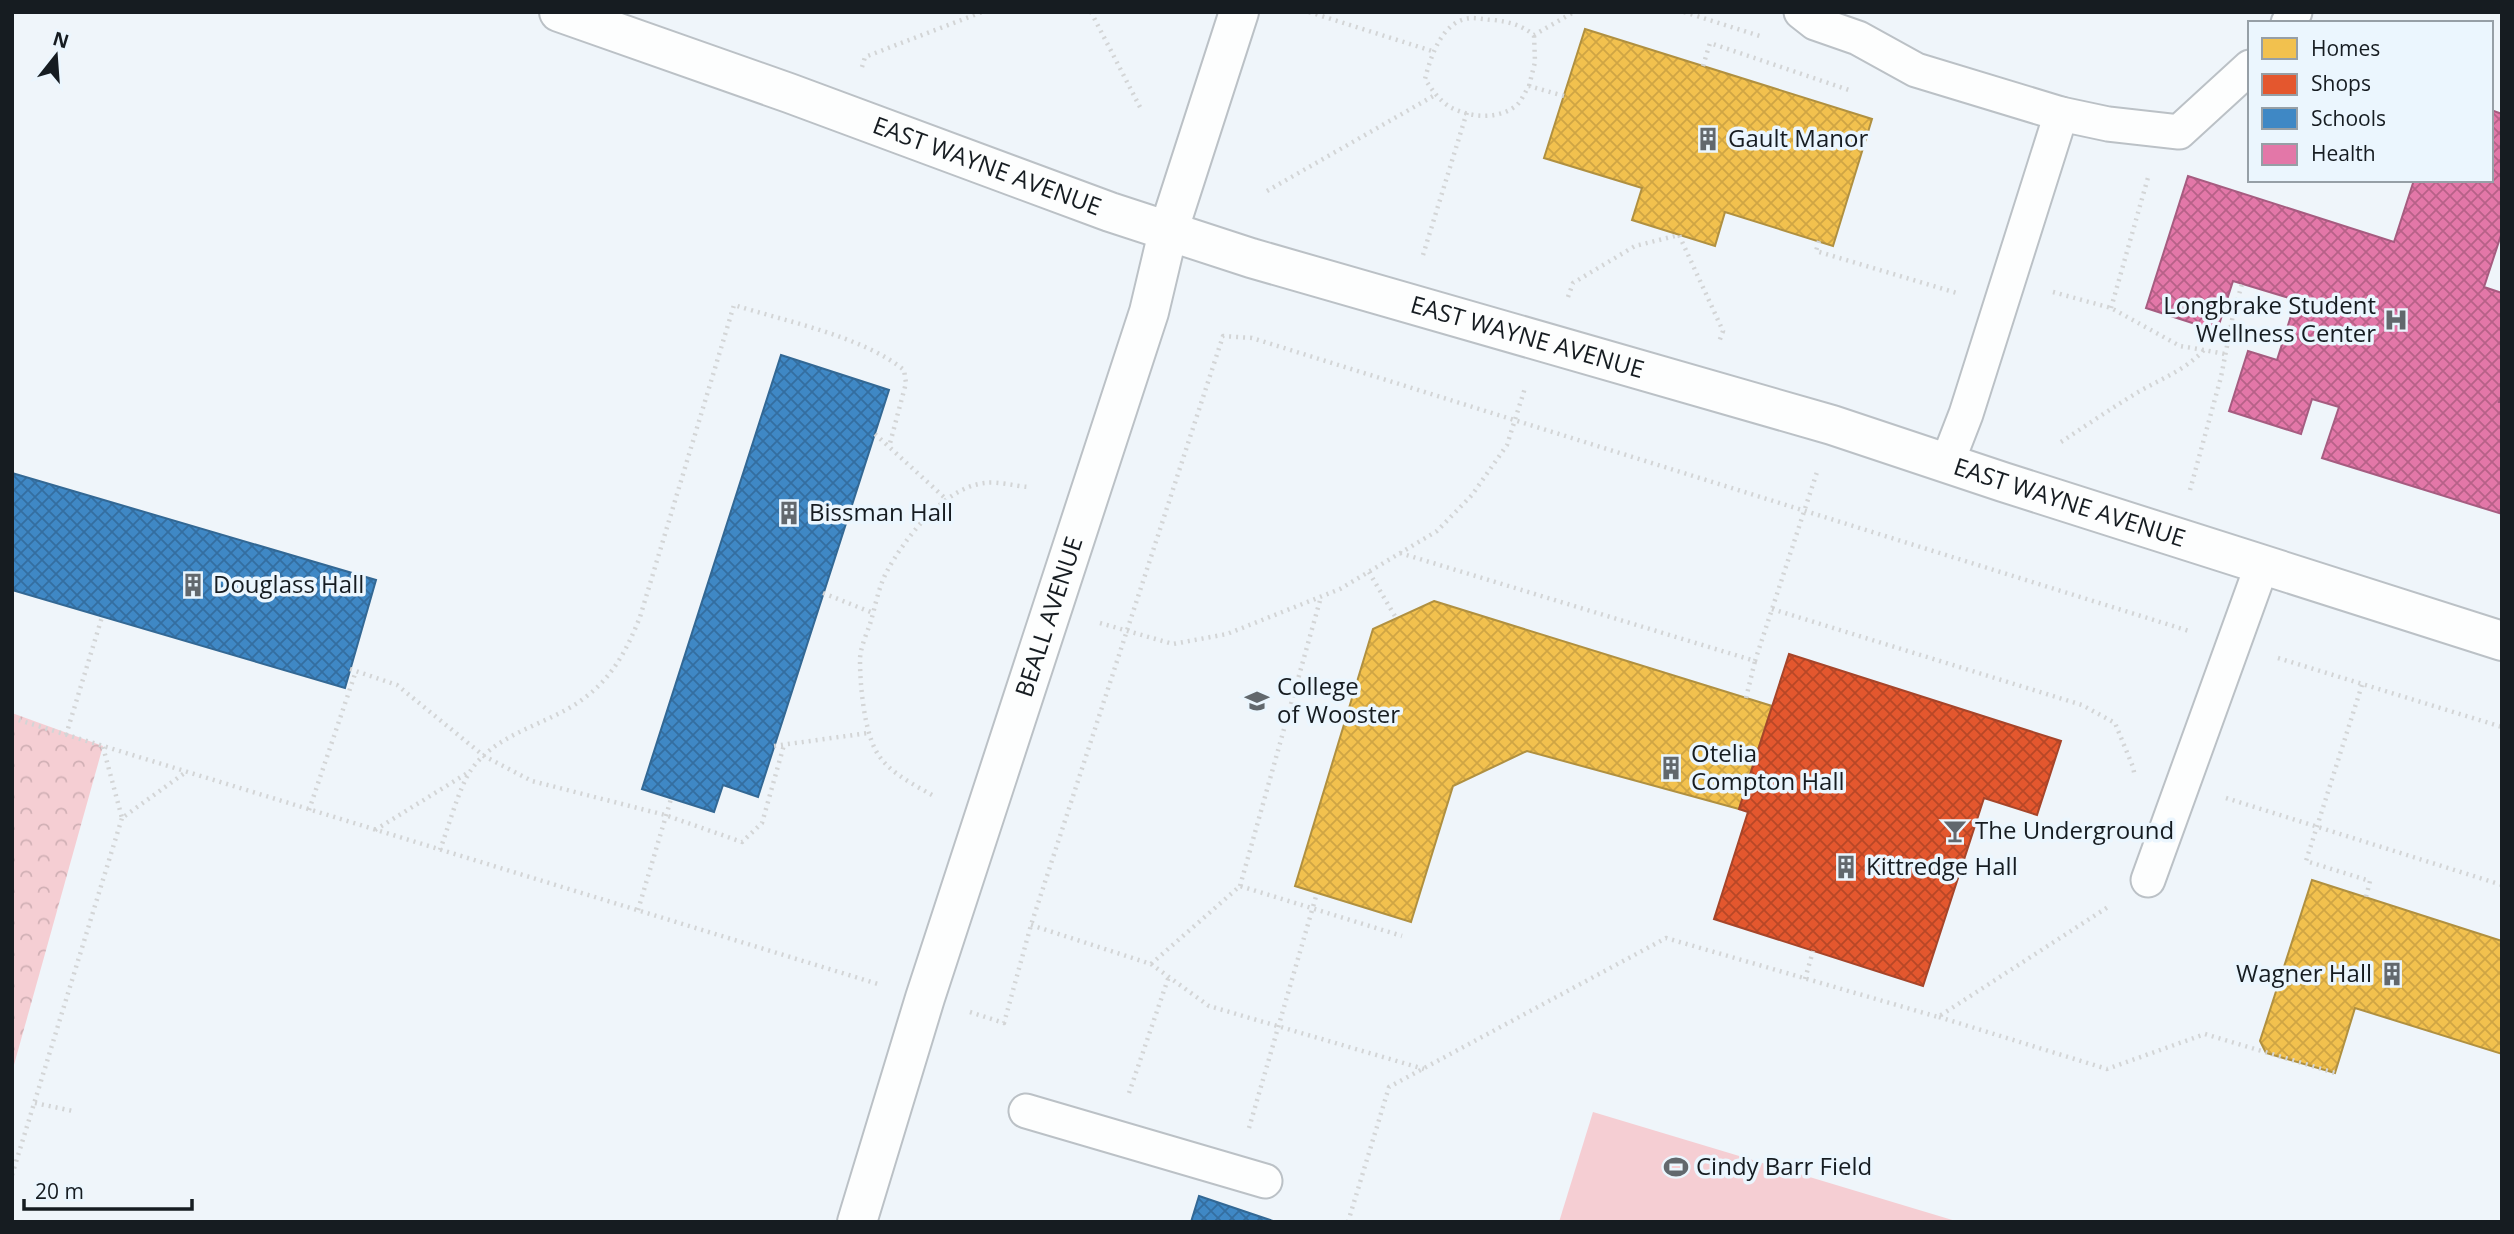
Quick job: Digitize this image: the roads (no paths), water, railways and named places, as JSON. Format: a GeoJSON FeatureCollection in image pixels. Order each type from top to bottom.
{"type":"FeatureCollection","features":[{"type":"Feature","properties":{"kind":"street","name":"EAST WAYNE AVENUE"},"geometry":{"type":"LineString","coordinates":[[559,12],[1168,232],[1408,304],[1832,425],[2502,641]]}},
{"type":"Feature","properties":{"kind":"street","name":"BEALL AVENUE"},"geometry":{"type":"LineString","coordinates":[[857,1222],[925,998],[1149,312],[1168,232],[1239,12]]}},
{"type":"Feature","properties":{"kind":"lane"},"geometry":{"type":"LineString","coordinates":[[1801,12],[1815,23],[1858,38],[1916,71],[2061,114],[2161,131],[2179,132],[2248,69]]}},
{"type":"Feature","properties":{"kind":"lane"},"geometry":{"type":"LineString","coordinates":[[1947,464],[1966,414],[2061,114]]}},
{"type":"Feature","properties":{"kind":"lane"},"geometry":{"type":"LineString","coordinates":[[2148,880],[2262,565]]}},
{"type":"Feature","properties":{"kind":"lane"},"geometry":{"type":"LineString","coordinates":[[1026,1111],[1251,1177]]}},
{"type":"Feature","properties":{"kind":"place","name":"Gault Manor"},"geometry":{"type":"Point","coordinates":[1708,139]}},
{"type":"Feature","properties":{"kind":"place","name":"Longbrake Student Wellness Center"},"geometry":{"type":"Point","coordinates":[2396,320]}},
{"type":"Feature","properties":{"kind":"place","name":"Bissman Hall"},"geometry":{"type":"Point","coordinates":[789,513]}},
{"type":"Feature","properties":{"kind":"place","name":"Douglass Hall"},"geometry":{"type":"Point","coordinates":[193,585]}},
{"type":"Feature","properties":{"kind":"place","name":"College of Wooster"},"geometry":{"type":"Point","coordinates":[1257,701]}},
{"type":"Feature","properties":{"kind":"place","name":"Otelia Compton Hall"},"geometry":{"type":"Point","coordinates":[1671,768]}},
{"type":"Feature","properties":{"kind":"place","name":"The Underground"},"geometry":{"type":"Point","coordinates":[1955,831]}},
{"type":"Feature","properties":{"kind":"place","name":"Kittredge Hall"},"geometry":{"type":"Point","coordinates":[1846,867]}},
{"type":"Feature","properties":{"kind":"place","name":"Wagner Hall"},"geometry":{"type":"Point","coordinates":[2392,974]}},
{"type":"Feature","properties":{"kind":"place","name":"Cindy Barr Field"},"geometry":{"type":"Point","coordinates":[1676,1167]}}]}
